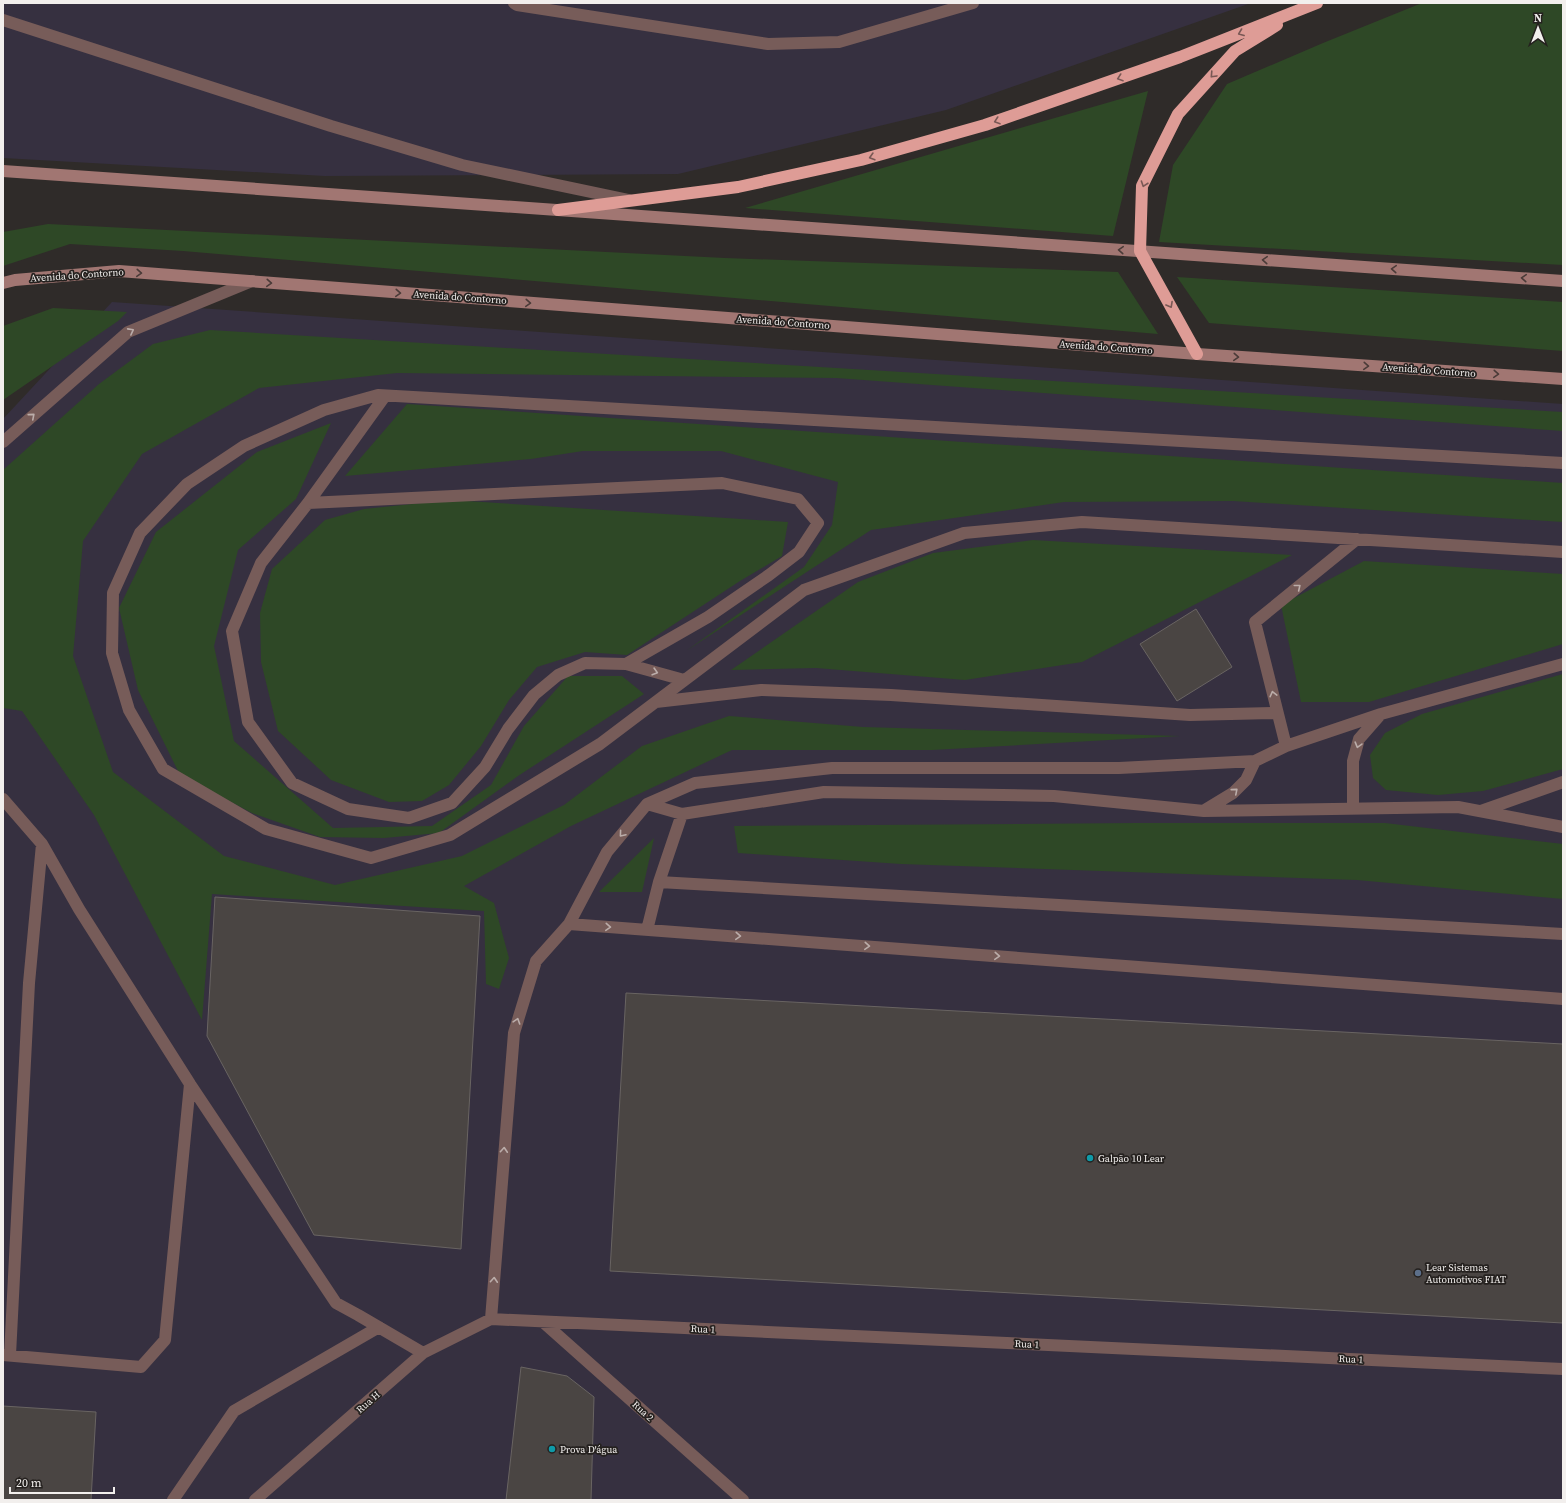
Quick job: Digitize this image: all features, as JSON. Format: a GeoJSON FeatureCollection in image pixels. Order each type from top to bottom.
{"type":"FeatureCollection","features":[{"type":"Feature","properties":{"kind":"highway"},"geometry":{"type":"LineString","coordinates":[[558,210],[738,187],[861,160],[985,125],[1180,57],[1317,3]]}},
{"type":"Feature","properties":{"kind":"highway"},"geometry":{"type":"LineString","coordinates":[[1197,354],[1140,251],[1142,186],[1178,114],[1236,51],[1300,10]]}},
{"type":"Feature","properties":{"kind":"main road"},"geometry":{"type":"LineString","coordinates":[[3,171],[1563,281]]}},
{"type":"Feature","properties":{"kind":"main road","name":"Avenida do Contorno"},"geometry":{"type":"LineString","coordinates":[[3,283],[15,280],[119,271],[1197,354],[1563,379]]}},
{"type":"Feature","properties":{"kind":"lane"},"geometry":{"type":"LineString","coordinates":[[514,3],[517,5],[768,44],[839,42],[973,3]]}},
{"type":"Feature","properties":{"kind":"lane"},"geometry":{"type":"LineString","coordinates":[[3,20],[331,126],[462,165],[632,201]]}},
{"type":"Feature","properties":{"kind":"lane"},"geometry":{"type":"LineString","coordinates":[[3,442],[128,332],[252,281]]}},
{"type":"Feature","properties":{"kind":"lane"},"geometry":{"type":"LineString","coordinates":[[1563,463],[378,395],[324,410],[244,446],[187,484],[140,533],[113,593],[112,653],[129,710],[163,769],[266,829],[371,858],[450,835],[600,744],[804,590],[964,533],[1082,522],[1563,552]]}},
{"type":"Feature","properties":{"kind":"lane"},"geometry":{"type":"LineString","coordinates":[[385,396],[308,503],[261,563],[232,631],[248,722],[292,783],[348,809],[409,818],[452,803],[485,767],[508,730],[534,696],[558,675],[585,663],[626,664],[684,680]]}},
{"type":"Feature","properties":{"kind":"lane"},"geometry":{"type":"LineString","coordinates":[[308,503],[722,483],[798,499],[818,523],[799,552],[708,617],[626,664]]}},
{"type":"Feature","properties":{"kind":"lane"},"geometry":{"type":"LineString","coordinates":[[1286,746],[1254,622],[1357,539]]}},
{"type":"Feature","properties":{"kind":"lane"},"geometry":{"type":"LineString","coordinates":[[491,1319],[514,1033],[536,961],[569,924],[607,852],[647,804],[695,783],[832,768],[1119,768],[1254,761],[1286,746],[1381,714],[1563,664]]}},
{"type":"Feature","properties":{"kind":"lane"},"geometry":{"type":"LineString","coordinates":[[655,702],[760,690],[891,696],[1190,715],[1277,713]]}},
{"type":"Feature","properties":{"kind":"lane"},"geometry":{"type":"LineString","coordinates":[[1353,808],[1353,761],[1359,739],[1381,714]]}},
{"type":"Feature","properties":{"kind":"lane"},"geometry":{"type":"LineString","coordinates":[[1204,811],[1233,794],[1246,780],[1254,761]]}},
{"type":"Feature","properties":{"kind":"lane"},"geometry":{"type":"LineString","coordinates":[[1480,811],[1563,782]]}},
{"type":"Feature","properties":{"kind":"lane"},"geometry":{"type":"LineString","coordinates":[[647,804],[682,814],[824,792],[1054,796],[1204,811],[1458,807],[1563,827]]}},
{"type":"Feature","properties":{"kind":"lane"},"geometry":{"type":"LineString","coordinates":[[3,799],[42,844],[79,909],[190,1084],[336,1303],[423,1354]]}},
{"type":"Feature","properties":{"kind":"lane"},"geometry":{"type":"LineString","coordinates":[[647,930],[659,882],[682,814]]}},
{"type":"Feature","properties":{"kind":"lane"},"geometry":{"type":"LineString","coordinates":[[42,844],[29,983],[6,1355],[141,1367],[164,1340],[190,1084]]}},
{"type":"Feature","properties":{"kind":"lane"},"geometry":{"type":"LineString","coordinates":[[659,882],[1563,934]]}},
{"type":"Feature","properties":{"kind":"lane"},"geometry":{"type":"LineString","coordinates":[[569,924],[1563,999]]}},
{"type":"Feature","properties":{"kind":"lane","name":"Rua 1"},"geometry":{"type":"LineString","coordinates":[[491,1319],[1563,1369]]}},
{"type":"Feature","properties":{"kind":"lane","name":"Rua H"},"geometry":{"type":"LineString","coordinates":[[255,1500],[423,1354],[491,1319]]}},
{"type":"Feature","properties":{"kind":"lane","name":"Rua 2"},"geometry":{"type":"LineString","coordinates":[[544,1322],[743,1500]]}},
{"type":"Feature","properties":{"kind":"lane"},"geometry":{"type":"LineString","coordinates":[[173,1500],[234,1411],[379,1327]]}},
{"type":"Feature","properties":{"kind":"shaded area"},"geometry":{"type":"Polygon","coordinates":[[[3,3],[1251,3],[946,110],[678,174],[325,176],[3,158],[3,3]]]}},
{"type":"Feature","properties":{"kind":"shaded area"},"geometry":{"type":"Polygon","coordinates":[[[112,302],[1563,404],[1563,1500],[3,1500],[3,419],[112,302]]]}},
{"type":"Feature","properties":{"kind":"green space"},"geometry":{"type":"Polygon","coordinates":[[[1422,3],[1563,3],[1563,265],[1159,242],[1173,165],[1227,84],[1422,3]]]}},
{"type":"Feature","properties":{"kind":"green space"},"geometry":{"type":"Polygon","coordinates":[[[1148,91],[1113,236],[745,208],[1148,91]]]}},
{"type":"Feature","properties":{"kind":"green space"},"geometry":{"type":"Polygon","coordinates":[[[48,224],[725,258],[1118,272],[1158,334],[183,251],[70,244],[3,266],[3,232],[48,224]]]}},
{"type":"Feature","properties":{"kind":"green space"},"geometry":{"type":"Polygon","coordinates":[[[1177,277],[1563,302],[1563,351],[1209,323],[1177,277]]]}},
{"type":"Feature","properties":{"kind":"green space"},"geometry":{"type":"Polygon","coordinates":[[[53,308],[127,312],[118,321],[3,400],[3,326],[53,308]]]}},
{"type":"Feature","properties":{"kind":"green space"},"geometry":{"type":"Polygon","coordinates":[[[210,330],[1563,412],[1563,431],[836,378],[397,373],[259,388],[142,454],[83,541],[73,656],[113,772],[224,856],[335,885],[462,856],[564,805],[642,746],[729,716],[863,727],[1180,736],[932,750],[732,750],[571,826],[464,886],[494,903],[509,958],[499,989],[486,984],[484,911],[212,894],[202,1020],[94,815],[22,711],[3,708],[3,470],[99,384],[153,344],[210,330]]]}},
{"type":"Feature","properties":{"kind":"green space"},"geometry":{"type":"Polygon","coordinates":[[[407,404],[1563,483],[1563,522],[1233,501],[1064,502],[871,530],[686,651],[804,567],[832,525],[838,482],[721,451],[583,451],[531,459],[345,476],[407,404]]]}},
{"type":"Feature","properties":{"kind":"green space"},"geometry":{"type":"Polygon","coordinates":[[[331,423],[296,499],[238,550],[214,646],[234,741],[333,828],[432,826],[491,785],[524,726],[568,676],[622,676],[644,694],[518,776],[439,833],[384,838],[320,837],[252,813],[180,775],[138,690],[119,608],[156,532],[257,452],[331,423]]]}},
{"type":"Feature","properties":{"kind":"green space"},"geometry":{"type":"Polygon","coordinates":[[[451,500],[788,522],[782,556],[740,581],[627,655],[585,652],[537,667],[509,700],[481,746],[449,785],[422,801],[389,802],[331,780],[278,731],[261,662],[260,613],[272,569],[325,520],[364,509],[451,500]]]}},
{"type":"Feature","properties":{"kind":"green space"},"geometry":{"type":"Polygon","coordinates":[[[1033,540],[1292,555],[1082,662],[965,680],[816,668],[731,670],[858,582],[933,553],[1033,540]]]}},
{"type":"Feature","properties":{"kind":"green space"},"geometry":{"type":"Polygon","coordinates":[[[1364,561],[1563,574],[1563,644],[1369,702],[1301,702],[1281,605],[1364,561]]]}},
{"type":"Feature","properties":{"kind":"green space"},"geometry":{"type":"Polygon","coordinates":[[[1563,674],[1563,769],[1483,791],[1438,795],[1386,790],[1373,778],[1370,755],[1385,733],[1422,714],[1563,674]]]}},
{"type":"Feature","properties":{"kind":"green space"},"geometry":{"type":"Polygon","coordinates":[[[1385,823],[1563,844],[1563,899],[1357,880],[901,864],[738,853],[734,826],[1385,823]]]}},
{"type":"Feature","properties":{"kind":"green space"},"geometry":{"type":"Polygon","coordinates":[[[654,838],[642,892],[599,892],[654,838]]]}},
{"type":"Feature","properties":{"kind":"building"},"geometry":{"type":"Polygon","coordinates":[[[1196,609],[1232,667],[1177,701],[1140,644],[1196,609]]]}},
{"type":"Feature","properties":{"kind":"building"},"geometry":{"type":"Polygon","coordinates":[[[215,897],[480,916],[461,1249],[314,1235],[207,1036],[215,897]]]}},
{"type":"Feature","properties":{"kind":"building","name":"Galpão 10 Lear"},"geometry":{"type":"Polygon","coordinates":[[[626,993],[1563,1044],[1563,1323],[610,1271],[626,993]]]}},
{"type":"Feature","properties":{"kind":"building","name":"Prova D'água"},"geometry":{"type":"Polygon","coordinates":[[[521,1367],[567,1376],[594,1397],[591,1500],[506,1500],[521,1367]]]}},
{"type":"Feature","properties":{"kind":"building"},"geometry":{"type":"Polygon","coordinates":[[[3,1406],[96,1412],[91,1500],[3,1500],[3,1406]]]}},
{"type":"Feature","properties":{"kind":"place","name":"Galpão 10 Lear"},"geometry":{"type":"Point","coordinates":[1090,1158]}},
{"type":"Feature","properties":{"kind":"place","name":"Lear Sistemas Automotivos FIAT"},"geometry":{"type":"Point","coordinates":[1418,1273]}},
{"type":"Feature","properties":{"kind":"place","name":"Prova D'água"},"geometry":{"type":"Point","coordinates":[552,1449]}}]}
